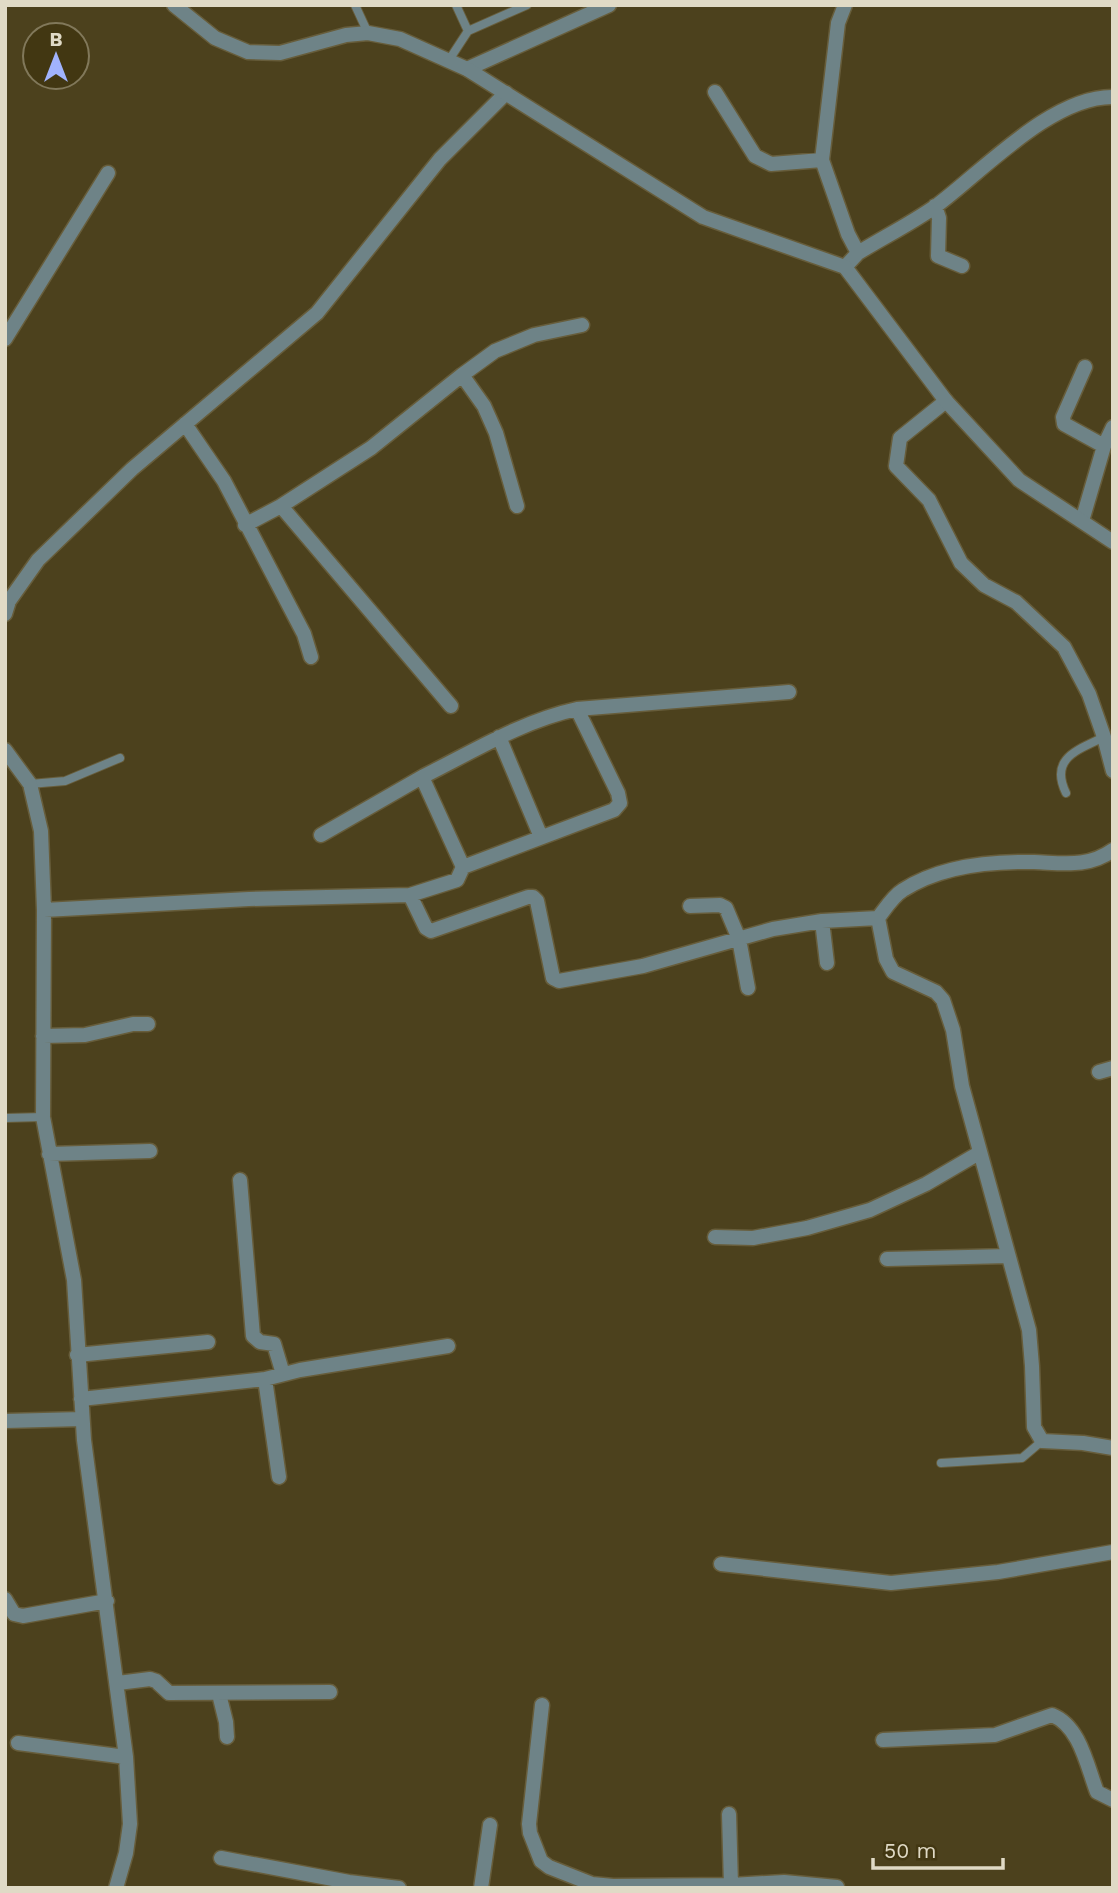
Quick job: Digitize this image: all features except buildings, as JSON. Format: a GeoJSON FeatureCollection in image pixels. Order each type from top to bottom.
{"type":"FeatureCollection","features":[{"type":"Feature","properties":{"kind":"street"},"geometry":{"type":"LineString","coordinates":[[174,5],[215,38],[248,52],[280,53],[346,35],[368,33],[400,40],[467,69],[703,217],[845,267],[946,401],[1019,480],[1113,542]]}},
{"type":"Feature","properties":{"kind":"street"},"geometry":{"type":"LineString","coordinates":[[467,69],[609,5]]}},
{"type":"Feature","properties":{"kind":"street"},"geometry":{"type":"LineString","coordinates":[[845,5],[838,23],[822,160],[848,234],[858,253]]}},
{"type":"Feature","properties":{"kind":"street"},"geometry":{"type":"LineString","coordinates":[[715,92],[755,156],[763,162],[771,164],[822,160]]}},
{"type":"Feature","properties":{"kind":"street"},"geometry":{"type":"LineString","coordinates":[[5,614],[9,601],[38,560],[132,469],[317,313],[440,159],[506,93]]}},
{"type":"Feature","properties":{"kind":"street"},"geometry":{"type":"LineString","coordinates":[[845,267],[858,253],[936,206],[1053,115],[1100,97],[1113,97]]}},
{"type":"Feature","properties":{"kind":"street"},"geometry":{"type":"LineString","coordinates":[[5,339],[108,173]]}},
{"type":"Feature","properties":{"kind":"street"},"geometry":{"type":"LineString","coordinates":[[936,206],[939,218],[938,256],[962,266]]}},
{"type":"Feature","properties":{"kind":"street"},"geometry":{"type":"LineString","coordinates":[[246,525],[281,506],[371,448],[495,351],[534,335],[582,325]]}},
{"type":"Feature","properties":{"kind":"street"},"geometry":{"type":"LineString","coordinates":[[1085,367],[1063,417],[1064,424],[1104,446]]}},
{"type":"Feature","properties":{"kind":"street"},"geometry":{"type":"LineString","coordinates":[[462,375],[484,406],[496,433],[517,506]]}},
{"type":"Feature","properties":{"kind":"street"},"geometry":{"type":"LineString","coordinates":[[946,401],[900,438],[896,466],[929,500],[961,563],[984,585],[1016,602],[1064,647],[1089,694],[1113,771]]}},
{"type":"Feature","properties":{"kind":"street"},"geometry":{"type":"LineString","coordinates":[[185,424],[224,481],[303,634],[311,657]]}},
{"type":"Feature","properties":{"kind":"street"},"geometry":{"type":"LineString","coordinates":[[1082,521],[1104,446],[1113,427]]}},
{"type":"Feature","properties":{"kind":"street"},"geometry":{"type":"LineString","coordinates":[[281,506],[452,706]]}},
{"type":"Feature","properties":{"kind":"street"},"geometry":{"type":"LineString","coordinates":[[321,835],[499,737],[563,712],[789,692]]}},
{"type":"Feature","properties":{"kind":"street"},"geometry":{"type":"LineString","coordinates":[[44,910],[410,895],[457,880],[463,867],[614,810],[620,803],[618,793],[577,709]]}},
{"type":"Feature","properties":{"kind":"street"},"geometry":{"type":"LineString","coordinates":[[499,737],[541,837]]}},
{"type":"Feature","properties":{"kind":"street"},"geometry":{"type":"LineString","coordinates":[[5,750],[30,784],[41,831],[44,910],[43,1117],[74,1280],[82,1419],[126,1757],[130,1824],[126,1853],[116,1888]]}},
{"type":"Feature","properties":{"kind":"street"},"geometry":{"type":"LineString","coordinates":[[422,778],[463,867]]}},
{"type":"Feature","properties":{"kind":"street"},"geometry":{"type":"LineString","coordinates":[[410,895],[430,931],[533,897],[537,901],[553,978],[556,981],[643,966],[773,929],[822,921],[878,918],[901,891],[942,872],[1009,861],[1083,864],[1113,850]]}},
{"type":"Feature","properties":{"kind":"street"},"geometry":{"type":"LineString","coordinates":[[690,906],[720,905],[726,908],[739,939],[748,988]]}},
{"type":"Feature","properties":{"kind":"street"},"geometry":{"type":"LineString","coordinates":[[878,918],[886,959],[893,972],[936,992],[943,1000],[953,1030],[962,1086],[1029,1330],[1034,1427],[1042,1441],[1113,1448]]}},
{"type":"Feature","properties":{"kind":"street"},"geometry":{"type":"LineString","coordinates":[[822,921],[827,963]]}},
{"type":"Feature","properties":{"kind":"street"},"geometry":{"type":"LineString","coordinates":[[43,1036],[85,1035],[133,1024],[148,1024]]}},
{"type":"Feature","properties":{"kind":"street"},"geometry":{"type":"LineString","coordinates":[[49,1154],[150,1151]]}},
{"type":"Feature","properties":{"kind":"street"},"geometry":{"type":"LineString","coordinates":[[715,1237],[753,1238],[807,1228],[870,1210],[926,1184],[979,1153]]}},
{"type":"Feature","properties":{"kind":"street"},"geometry":{"type":"LineString","coordinates":[[240,1180],[253,1336],[260,1342],[274,1344],[283,1374]]}},
{"type":"Feature","properties":{"kind":"street"},"geometry":{"type":"LineString","coordinates":[[887,1259],[1008,1256]]}},
{"type":"Feature","properties":{"kind":"street"},"geometry":{"type":"LineString","coordinates":[[77,1354],[208,1342]]}},
{"type":"Feature","properties":{"kind":"street"},"geometry":{"type":"LineString","coordinates":[[81,1399],[265,1378],[448,1346]]}},
{"type":"Feature","properties":{"kind":"street"},"geometry":{"type":"LineString","coordinates":[[265,1378],[279,1477]]}},
{"type":"Feature","properties":{"kind":"street"},"geometry":{"type":"LineString","coordinates":[[5,1421],[82,1419]]}},
{"type":"Feature","properties":{"kind":"street"},"geometry":{"type":"LineString","coordinates":[[721,1564],[891,1583],[998,1572],[1113,1552]]}},
{"type":"Feature","properties":{"kind":"street"},"geometry":{"type":"LineString","coordinates":[[5,1599],[14,1614],[23,1616],[107,1601]]}},
{"type":"Feature","properties":{"kind":"street"},"geometry":{"type":"LineString","coordinates":[[118,1683],[150,1679],[169,1693],[219,1695],[330,1692]]}},
{"type":"Feature","properties":{"kind":"street"},"geometry":{"type":"LineString","coordinates":[[219,1695],[227,1737]]}},
{"type":"Feature","properties":{"kind":"street"},"geometry":{"type":"LineString","coordinates":[[542,1705],[529,1824],[541,1861],[549,1867],[592,1884],[613,1886],[731,1886],[784,1882],[837,1887]]}},
{"type":"Feature","properties":{"kind":"street"},"geometry":{"type":"LineString","coordinates":[[883,1740],[995,1735],[1052,1715],[1063,1719],[1076,1738],[1097,1792],[1113,1800]]}},
{"type":"Feature","properties":{"kind":"street"},"geometry":{"type":"LineString","coordinates":[[18,1743],[126,1757]]}},
{"type":"Feature","properties":{"kind":"street"},"geometry":{"type":"LineString","coordinates":[[729,1814],[731,1886]]}},
{"type":"Feature","properties":{"kind":"street"},"geometry":{"type":"LineString","coordinates":[[481,1888],[490,1825]]}},
{"type":"Feature","properties":{"kind":"street"},"geometry":{"type":"LineString","coordinates":[[221,1858],[349,1885],[399,1888]]}},
{"type":"Feature","properties":{"kind":"lane"},"geometry":{"type":"LineString","coordinates":[[355,5],[368,33]]}},
{"type":"Feature","properties":{"kind":"lane"},"geometry":{"type":"LineString","coordinates":[[456,5],[468,31]]}},
{"type":"Feature","properties":{"kind":"lane"},"geometry":{"type":"LineString","coordinates":[[449,60],[468,31],[527,5]]}},
{"type":"Feature","properties":{"kind":"lane"},"geometry":{"type":"LineString","coordinates":[[1066,793],[1059,780],[1063,761],[1104,737]]}},
{"type":"Feature","properties":{"kind":"lane"},"geometry":{"type":"LineString","coordinates":[[30,784],[65,781],[120,758]]}},
{"type":"Feature","properties":{"kind":"lane"},"geometry":{"type":"LineString","coordinates":[[5,1118],[43,1117]]}},
{"type":"Feature","properties":{"kind":"lane"},"geometry":{"type":"LineString","coordinates":[[940,1463],[1022,1458],[1042,1441]]}}]}
